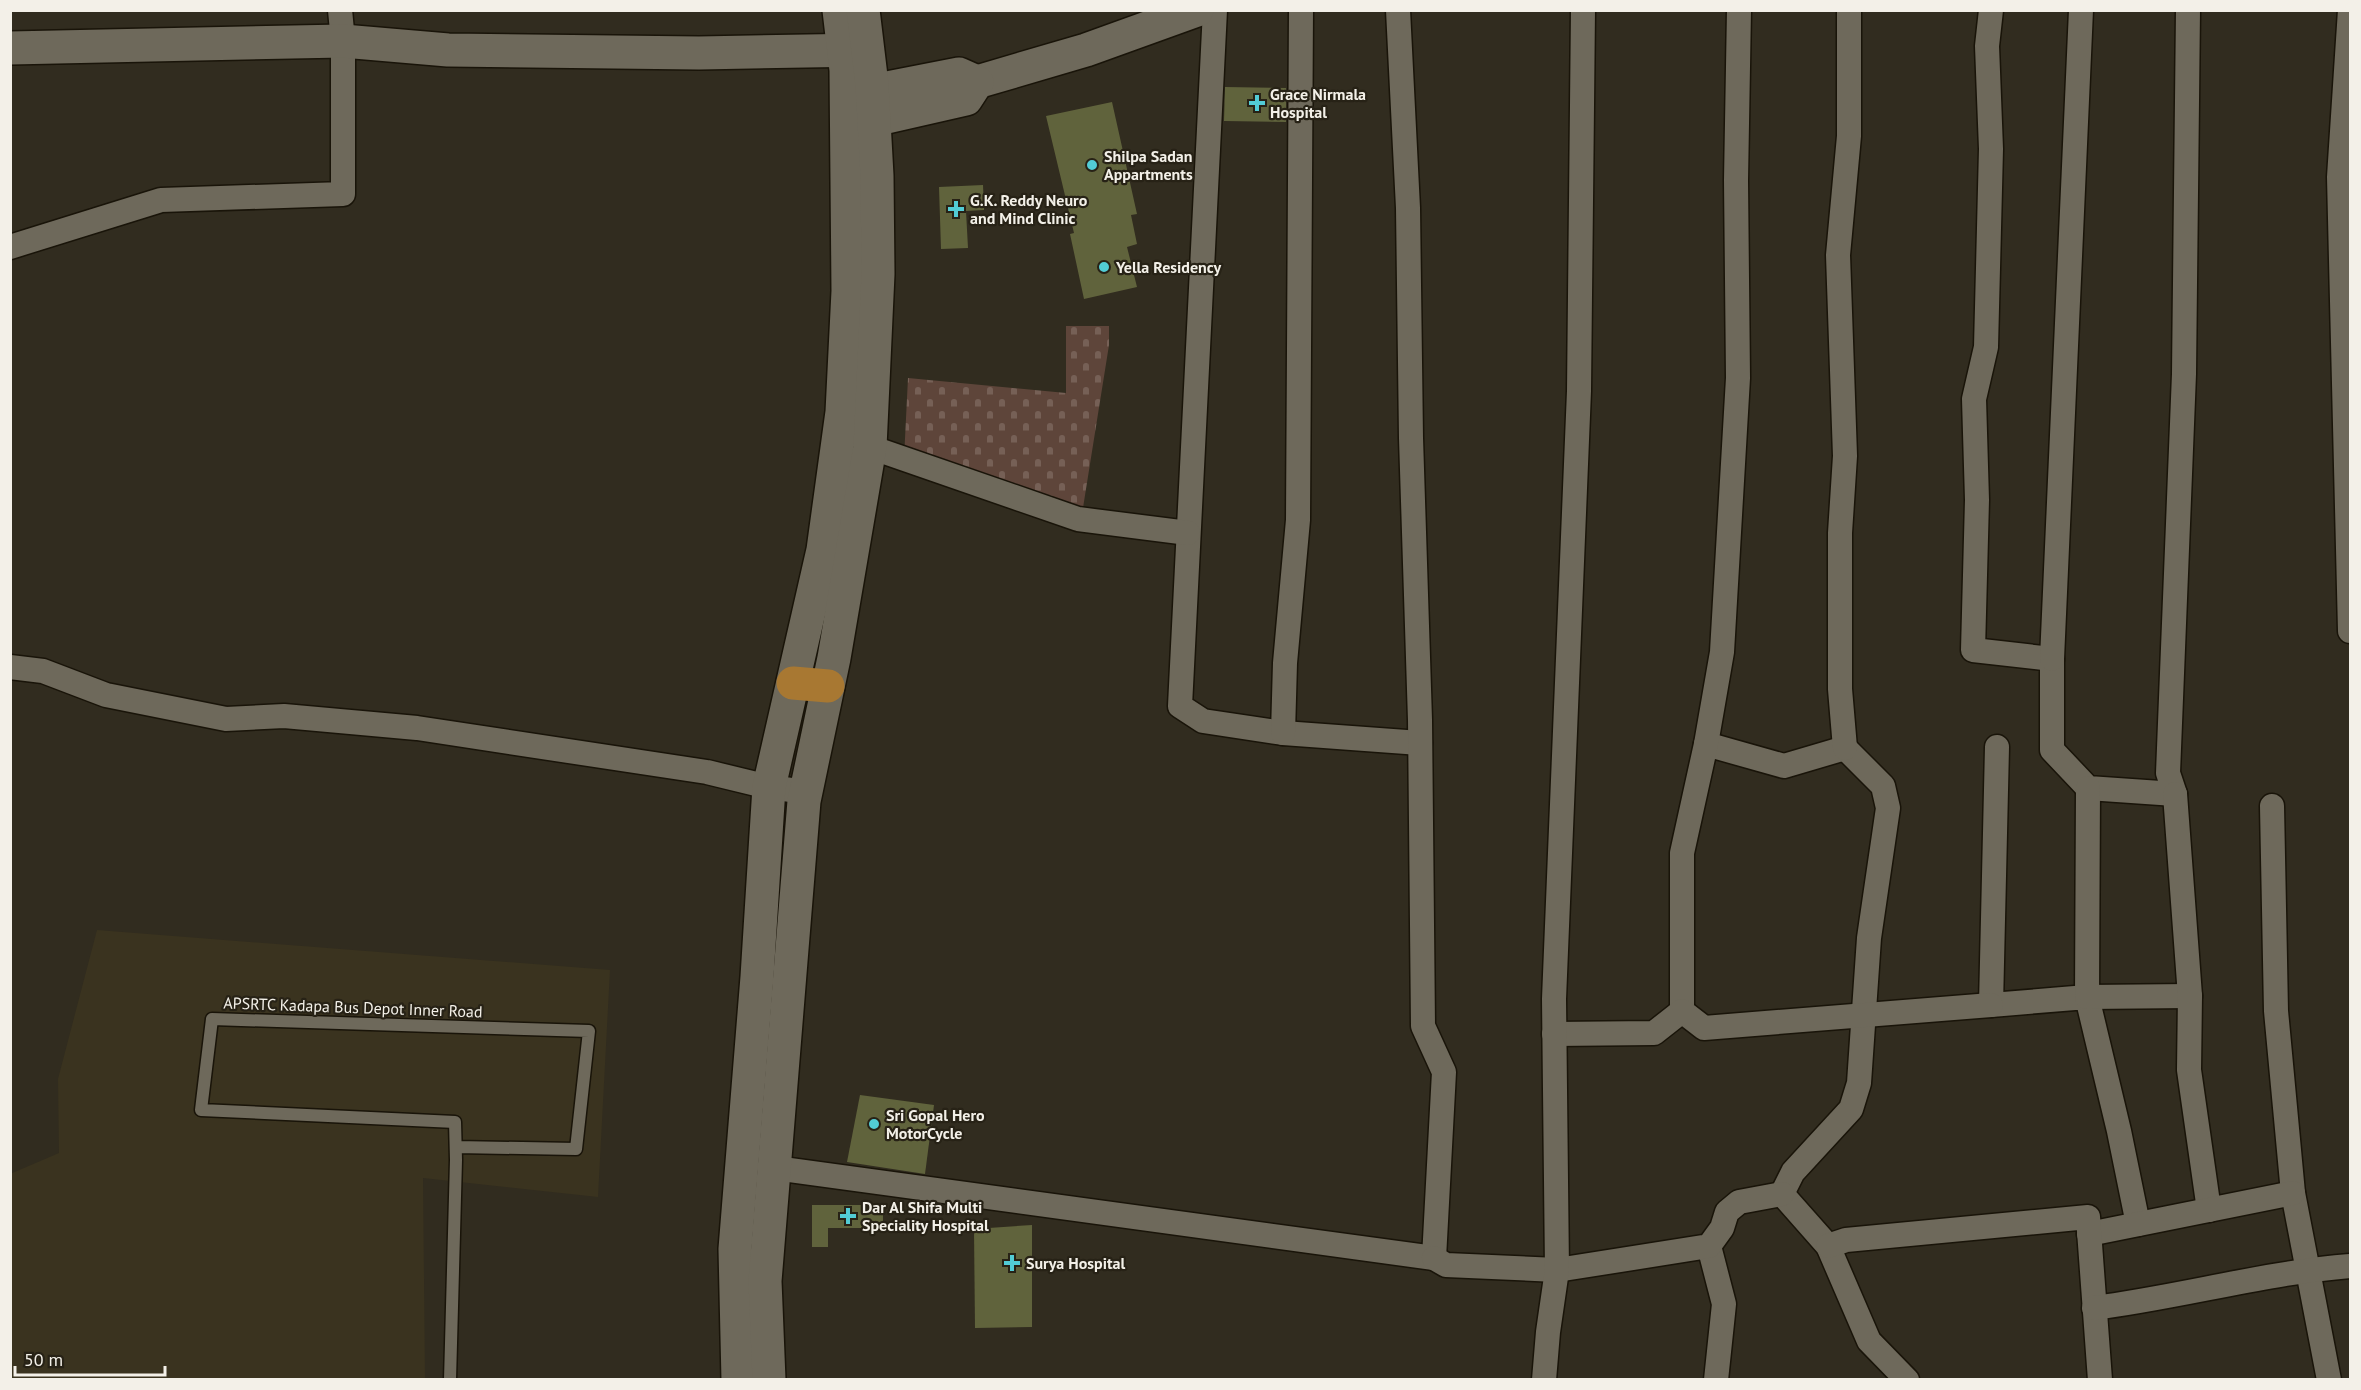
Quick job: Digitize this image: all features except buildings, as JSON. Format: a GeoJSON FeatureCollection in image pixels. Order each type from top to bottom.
{"type":"FeatureCollection","features":[{"type":"Feature","properties":{"kind":"main road"},"geometry":{"type":"LineString","coordinates":[[769,1380],[765,1281],[806,792],[828,686],[870,447],[878,274],[873,105],[839,10]]}},
{"type":"Feature","properties":{"kind":"main road"},"geometry":{"type":"LineString","coordinates":[[738,1380],[735,1249],[757,977],[769,787],[823,550],[842,412],[848,291],[846,70],[855,51],[863,10]]}},
{"type":"Feature","properties":{"kind":"main road"},"geometry":{"type":"LineString","coordinates":[[873,105],[959,74],[977,82],[1086,51],[1197,10]]}},
{"type":"Feature","properties":{"kind":"main road"},"geometry":{"type":"LineString","coordinates":[[10,48],[341,26],[448,50],[699,53],[855,51]]}},
{"type":"Feature","properties":{"kind":"main road"},"geometry":{"type":"LineString","coordinates":[[793,683],[828,686]]}},
{"type":"Feature","properties":{"kind":"street"},"geometry":{"type":"LineString","coordinates":[[1215,10],[1180,706],[1203,721],[1282,733],[1420,743]]}},
{"type":"Feature","properties":{"kind":"street"},"geometry":{"type":"LineString","coordinates":[[1282,733],[1285,663],[1298,520],[1301,10]]}},
{"type":"Feature","properties":{"kind":"street"},"geometry":{"type":"LineString","coordinates":[[1398,10],[1408,208],[1411,438],[1420,743],[1423,1026],[1444,1072],[1434,1258]]}},
{"type":"Feature","properties":{"kind":"street"},"geometry":{"type":"LineString","coordinates":[[1544,1380],[1557,1270],[1554,1034],[1557,876],[1579,391],[1583,10]]}},
{"type":"Feature","properties":{"kind":"street"},"geometry":{"type":"LineString","coordinates":[[1682,1011],[1683,853],[1706,744],[1722,652],[1738,378],[1736,180],[1739,10]]}},
{"type":"Feature","properties":{"kind":"street"},"geometry":{"type":"LineString","coordinates":[[1782,1194],[1793,1172],[1851,1109],[1859,1083],[1869,938],[1888,808],[1883,786],[1845,747],[1840,689],[1840,533],[1845,456],[1838,255],[1849,136],[1849,10]]}},
{"type":"Feature","properties":{"kind":"street"},"geometry":{"type":"LineString","coordinates":[[1991,10],[1987,46],[1990,149],[1986,347],[1974,399],[1977,500],[1973,650],[2052,660]]}},
{"type":"Feature","properties":{"kind":"street"},"geometry":{"type":"LineString","coordinates":[[2081,10],[2052,660],[2052,750],[2088,788],[2175,794]]}},
{"type":"Feature","properties":{"kind":"street"},"geometry":{"type":"LineString","coordinates":[[2188,10],[2184,374],[2168,773],[2175,794],[2190,996],[2188,1070],[2209,1210]]}},
{"type":"Feature","properties":{"kind":"street"},"geometry":{"type":"LineString","coordinates":[[2350,10],[2339,177],[2350,631]]}},
{"type":"Feature","properties":{"kind":"street"},"geometry":{"type":"LineString","coordinates":[[10,247],[161,200],[343,194],[341,26]]}},
{"type":"Feature","properties":{"kind":"street"},"geometry":{"type":"LineString","coordinates":[[870,447],[1078,519],[1188,533]]}},
{"type":"Feature","properties":{"kind":"street"},"geometry":{"type":"LineString","coordinates":[[10,667],[43,672],[106,695],[226,720],[284,716],[417,728],[707,772],[769,787],[806,792]]}},
{"type":"Feature","properties":{"kind":"street"},"geometry":{"type":"LineString","coordinates":[[1706,744],[1784,766],[1845,747]]}},
{"type":"Feature","properties":{"kind":"street"},"geometry":{"type":"LineString","coordinates":[[1991,1005],[1997,747]]}},
{"type":"Feature","properties":{"kind":"street"},"geometry":{"type":"LineString","coordinates":[[2088,788],[2087,997],[2119,1131],[2138,1224]]}},
{"type":"Feature","properties":{"kind":"street"},"geometry":{"type":"LineString","coordinates":[[2272,806],[2276,1011],[2294,1193],[2329,1380]]}},
{"type":"Feature","properties":{"kind":"street"},"geometry":{"type":"LineString","coordinates":[[1682,1011],[1704,1028],[2087,997],[2190,996]]}},
{"type":"Feature","properties":{"kind":"street"},"geometry":{"type":"LineString","coordinates":[[1554,1034],[1654,1032],[1682,1011]]}},
{"type":"Feature","properties":{"kind":"street"},"geometry":{"type":"LineString","coordinates":[[775,1168],[1434,1258],[1446,1265],[1557,1270],[1709,1246],[1722,1228],[1727,1212],[1739,1202],[1782,1194]]}},
{"type":"Feature","properties":{"kind":"street"},"geometry":{"type":"LineString","coordinates":[[2089,1234],[2294,1193]]}},
{"type":"Feature","properties":{"kind":"street"},"geometry":{"type":"LineString","coordinates":[[1782,1194],[1828,1246],[1869,1341],[1908,1380]]}},
{"type":"Feature","properties":{"kind":"street"},"geometry":{"type":"LineString","coordinates":[[1828,1246],[1846,1240],[2088,1217],[2100,1380]]}},
{"type":"Feature","properties":{"kind":"street"},"geometry":{"type":"LineString","coordinates":[[1709,1246],[1724,1304],[1716,1380]]}},
{"type":"Feature","properties":{"kind":"street"},"geometry":{"type":"LineString","coordinates":[[2094,1308],[2149,1301],[2309,1269],[2350,1266]]}},
{"type":"Feature","properties":{"kind":"lane","name":"APSRTC Kadapa Bus Depot Inner Road"},"geometry":{"type":"LineString","coordinates":[[450,1380],[455,1122],[201,1110],[212,1019],[589,1030],[576,1149],[456,1147]]}},
{"type":"Feature","properties":{"kind":"shaded area"},"geometry":{"type":"Polygon","coordinates":[[[97,930],[610,970],[598,1197],[423,1178],[425,1379],[11,1379],[10,1174],[59,1153],[58,1079],[97,930]]]}},
{"type":"Feature","properties":{"kind":"green space"},"geometry":{"type":"Polygon","coordinates":[[[1066,326],[1109,326],[1109,345],[1082,514],[904,459],[908,378],[1066,393],[1066,326]]]}},
{"type":"Feature","properties":{"kind":"place","name":"Grace Nirmala Hospital"},"geometry":{"type":"Point","coordinates":[1257,103]}},
{"type":"Feature","properties":{"kind":"place","name":"Shilpa Sadan Appartments"},"geometry":{"type":"Point","coordinates":[1092,165]}},
{"type":"Feature","properties":{"kind":"place","name":"G.K. Reddy Neuro and Mind Clinic"},"geometry":{"type":"Point","coordinates":[956,209]}},
{"type":"Feature","properties":{"kind":"place","name":"Yella Residency"},"geometry":{"type":"Point","coordinates":[1104,267]}},
{"type":"Feature","properties":{"kind":"place","name":"Sri Gopal Hero MotorCycle"},"geometry":{"type":"Point","coordinates":[874,1124]}},
{"type":"Feature","properties":{"kind":"place","name":"Dar Al Shifa Multi Speciality Hospital"},"geometry":{"type":"Point","coordinates":[848,1216]}},
{"type":"Feature","properties":{"kind":"place","name":"Surya Hospital"},"geometry":{"type":"Point","coordinates":[1012,1263]}}]}
